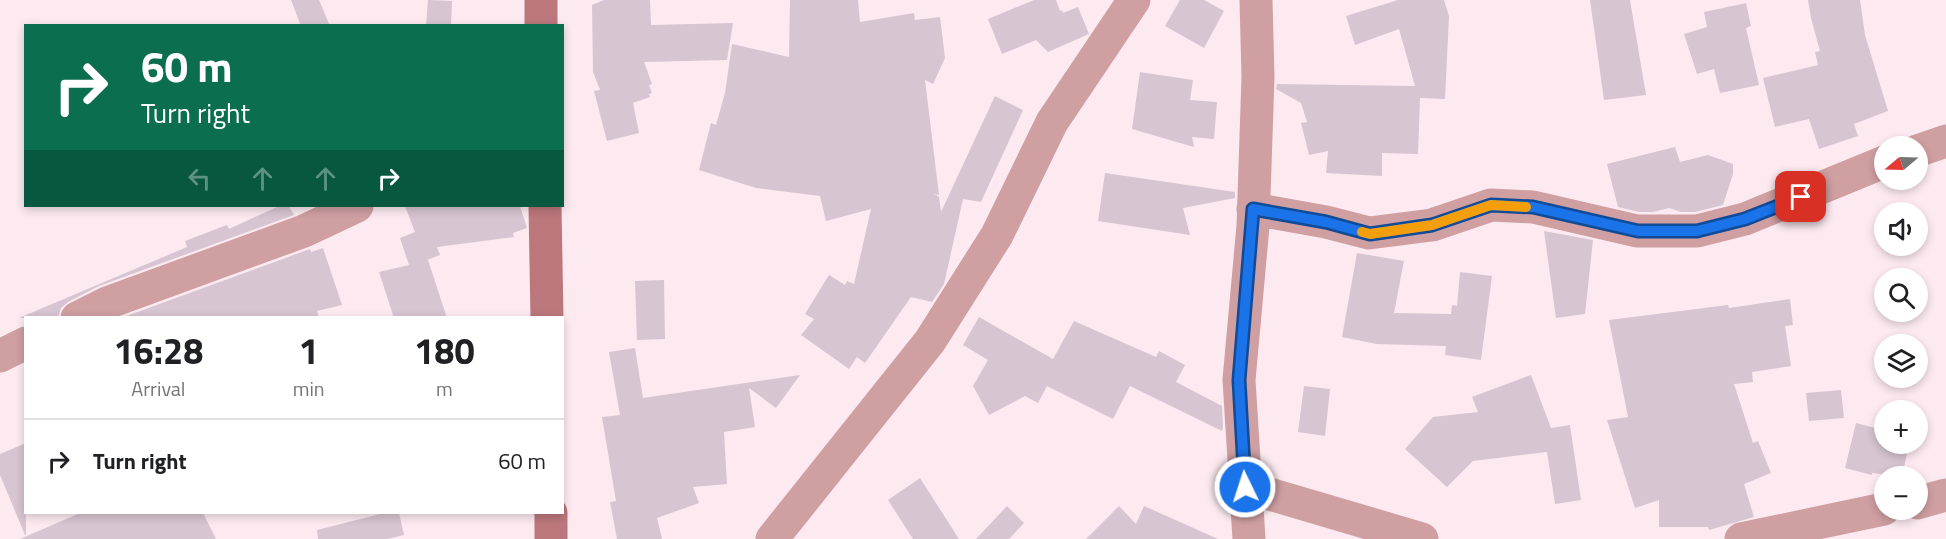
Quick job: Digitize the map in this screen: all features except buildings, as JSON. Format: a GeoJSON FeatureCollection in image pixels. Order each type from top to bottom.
{"type":"FeatureCollection","features":[{"type":"Feature","properties":{"kind":"street"},"geometry":{"type":"LineString","coordinates":[[541,0],[541,24]]}},
{"type":"Feature","properties":{"kind":"street"},"geometry":{"type":"LineString","coordinates":[[772,539],[930,341],[997,235],[1052,122],[1134,0]]}},
{"type":"Feature","properties":{"kind":"street"},"geometry":{"type":"LineString","coordinates":[[1249,539],[1239,380],[1253,209],[1258,77],[1256,0]]}},
{"type":"Feature","properties":{"kind":"street"},"geometry":{"type":"LineString","coordinates":[[1928,147],[1946,141]]}},
{"type":"Feature","properties":{"kind":"street"},"geometry":{"type":"LineString","coordinates":[[1253,209],[1326,222],[1370,234],[1432,225],[1491,205],[1533,207],[1638,231],[1697,231],[1745,219],[1874,166]]}},
{"type":"Feature","properties":{"kind":"street"},"geometry":{"type":"LineString","coordinates":[[81,316],[107,303],[304,231],[355,207]]}},
{"type":"Feature","properties":{"kind":"street"},"geometry":{"type":"LineString","coordinates":[[545,207],[547,316]]}},
{"type":"Feature","properties":{"kind":"street"},"geometry":{"type":"LineString","coordinates":[[0,356],[24,344]]}},
{"type":"Feature","properties":{"kind":"street"},"geometry":{"type":"LineString","coordinates":[[1245,487],[1422,539]]}},
{"type":"Feature","properties":{"kind":"street"},"geometry":{"type":"LineString","coordinates":[[1928,499],[1946,495]]}},
{"type":"Feature","properties":{"kind":"street"},"geometry":{"type":"LineString","coordinates":[[1741,539],[1874,511]]}},
{"type":"Feature","properties":{"kind":"street"},"geometry":{"type":"LineString","coordinates":[[551,514],[551,539]]}},
{"type":"Feature","properties":{"kind":"slow traffic"},"geometry":{"type":"LineString","coordinates":[[1362,232],[1370,234],[1432,225],[1491,205],[1526,207]]}},
{"type":"Feature","properties":{"kind":"route"},"geometry":{"type":"LineString","coordinates":[[1245,487],[1239,380],[1253,209],[1326,222],[1370,234],[1432,225],[1491,205],[1533,207],[1638,231],[1697,231],[1745,219],[1801,197]]}}]}
